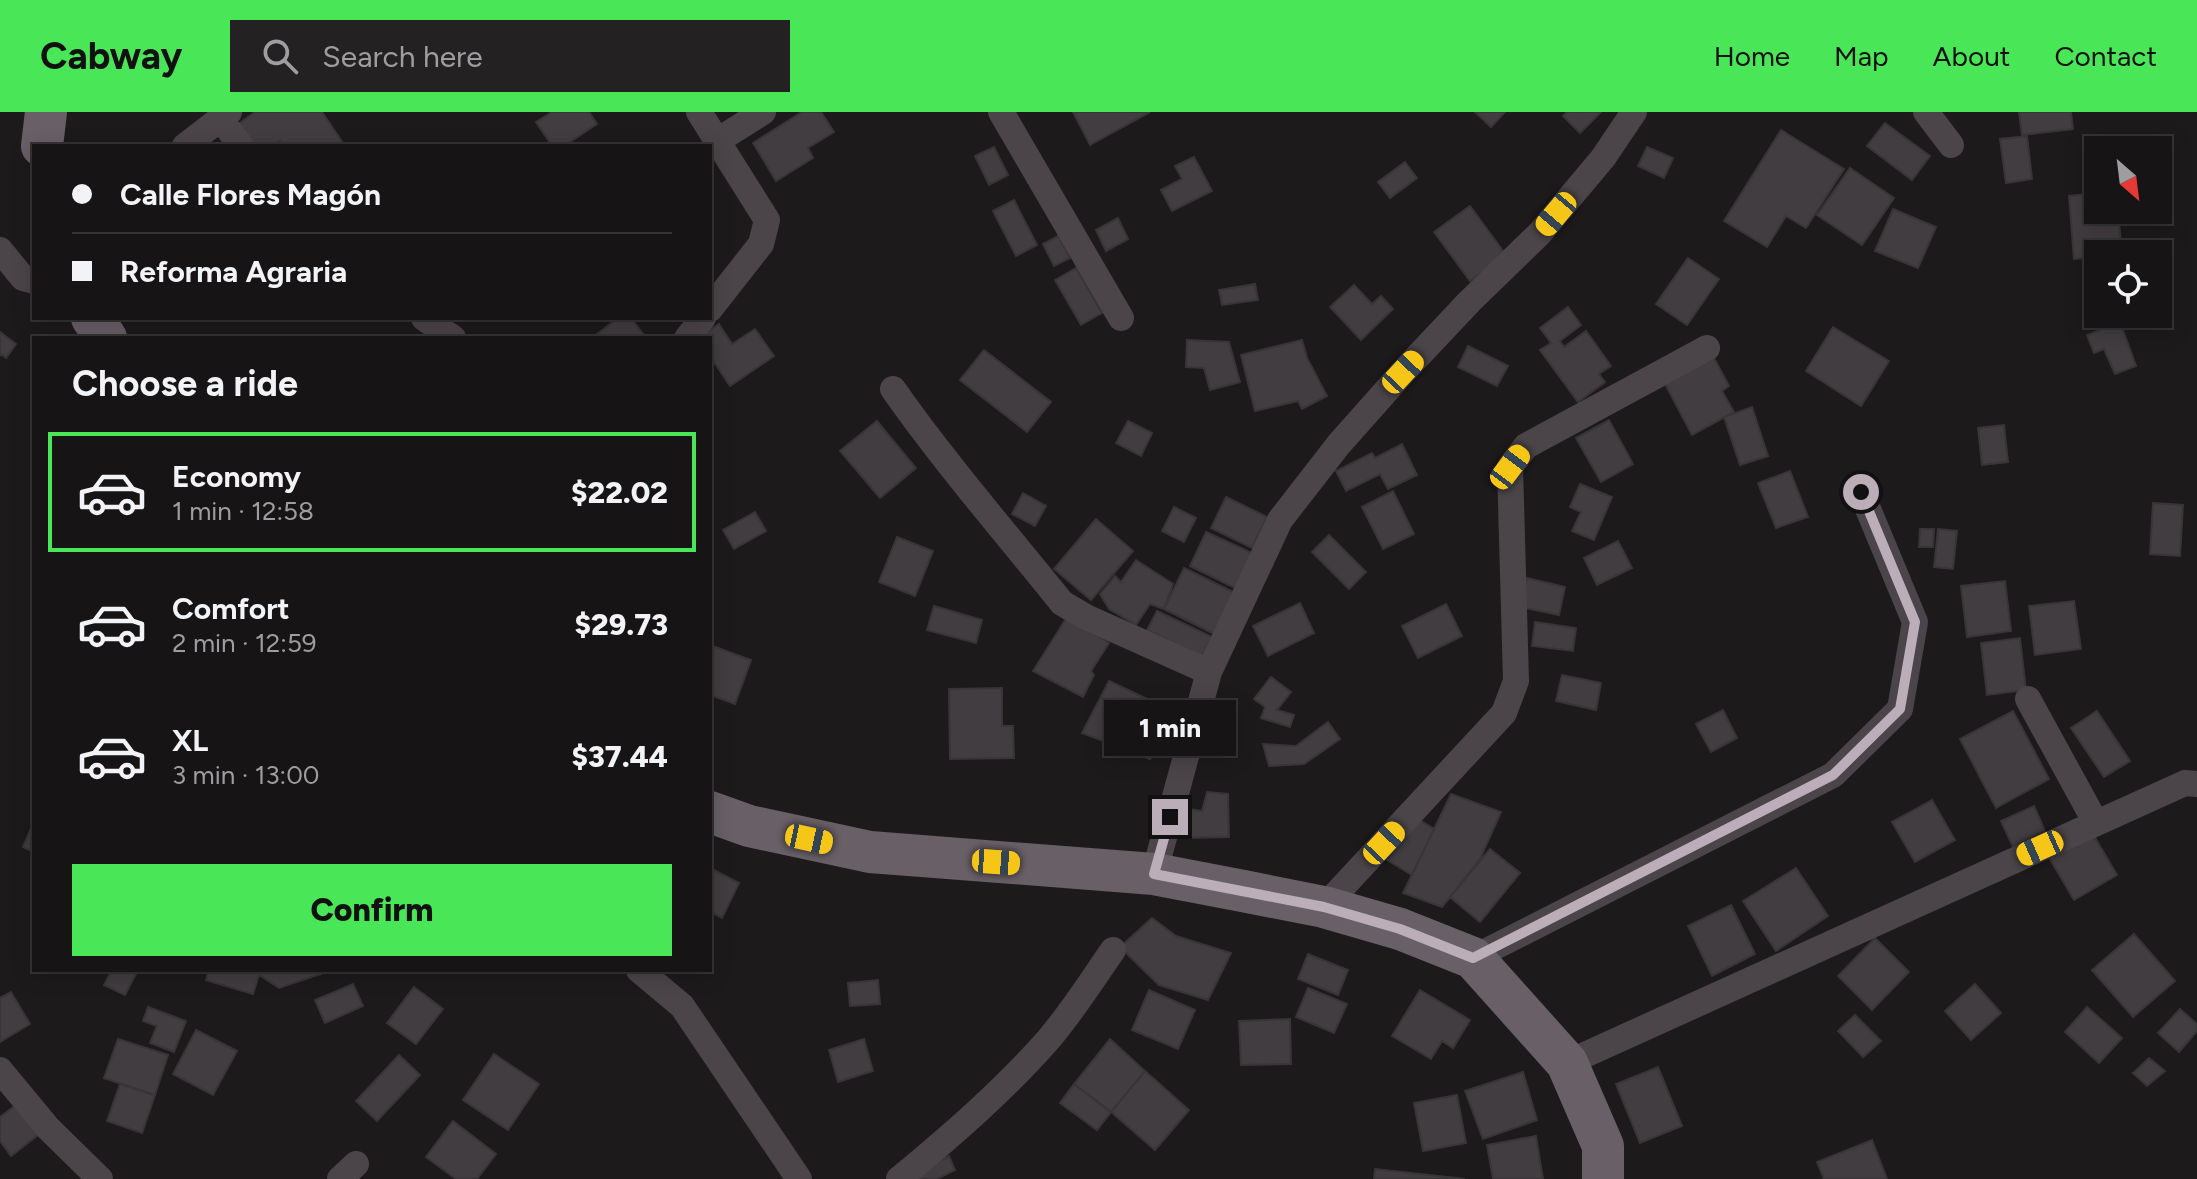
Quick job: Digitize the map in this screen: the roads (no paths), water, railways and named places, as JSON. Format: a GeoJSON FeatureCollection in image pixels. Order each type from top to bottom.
{"type":"FeatureCollection","features":[{"type":"Feature","properties":{"kind":"highway"},"geometry":{"type":"LineString","coordinates":[[42,144],[46,112]]}},
{"type":"Feature","properties":{"kind":"highway"},"geometry":{"type":"LineString","coordinates":[[712,813],[749,826],[870,852],[1154,874],[1324,907],[1400,929],[1473,958],[1567,1063],[1603,1146],[1603,1179]]}},
{"type":"Feature","properties":{"kind":"street"},"geometry":{"type":"LineString","coordinates":[[699,112],[767,220],[761,244],[712,306]]}},
{"type":"Feature","properties":{"kind":"street"},"geometry":{"type":"LineString","coordinates":[[717,141],[763,112]]}},
{"type":"Feature","properties":{"kind":"street"},"geometry":{"type":"LineString","coordinates":[[1001,112],[1121,318]]}},
{"type":"Feature","properties":{"kind":"street"},"geometry":{"type":"LineString","coordinates":[[1154,874],[1209,672],[1280,520],[1339,444],[1403,372],[1540,233],[1603,158],[1634,112]]}},
{"type":"Feature","properties":{"kind":"street"},"geometry":{"type":"LineString","coordinates":[[1926,112],[1951,145]]}},
{"type":"Feature","properties":{"kind":"street"},"geometry":{"type":"LineString","coordinates":[[188,144],[225,115],[240,144]]}},
{"type":"Feature","properties":{"kind":"street"},"geometry":{"type":"LineString","coordinates":[[0,250],[23,278],[32,280]]}},
{"type":"Feature","properties":{"kind":"street"},"geometry":{"type":"LineString","coordinates":[[427,320],[450,336]]}},
{"type":"Feature","properties":{"kind":"street"},"geometry":{"type":"LineString","coordinates":[[689,336],[701,320]]}},
{"type":"Feature","properties":{"kind":"street"},"geometry":{"type":"LineString","coordinates":[[1324,907],[1504,713],[1516,681],[1510,467],[1526,446],[1707,348]]}},
{"type":"Feature","properties":{"kind":"street"},"geometry":{"type":"LineString","coordinates":[[893,389],[927,438],[1062,603],[1086,617],[1209,672]]}},
{"type":"Feature","properties":{"kind":"street"},"geometry":{"type":"LineString","coordinates":[[1473,958],[1833,775],[1900,709],[1915,622],[1861,492]]}},
{"type":"Feature","properties":{"kind":"street"},"geometry":{"type":"LineString","coordinates":[[2028,699],[2096,823]]}},
{"type":"Feature","properties":{"kind":"street"},"geometry":{"type":"LineString","coordinates":[[1567,1063],[2185,783],[2197,784]]}},
{"type":"Feature","properties":{"kind":"street"},"geometry":{"type":"LineString","coordinates":[[899,1179],[1012,1078],[1049,1038],[1113,950]]}},
{"type":"Feature","properties":{"kind":"street"},"geometry":{"type":"LineString","coordinates":[[641,972],[682,1006],[799,1179]]}},
{"type":"Feature","properties":{"kind":"street"},"geometry":{"type":"LineString","coordinates":[[0,1070],[48,1128],[100,1179]]}}]}
